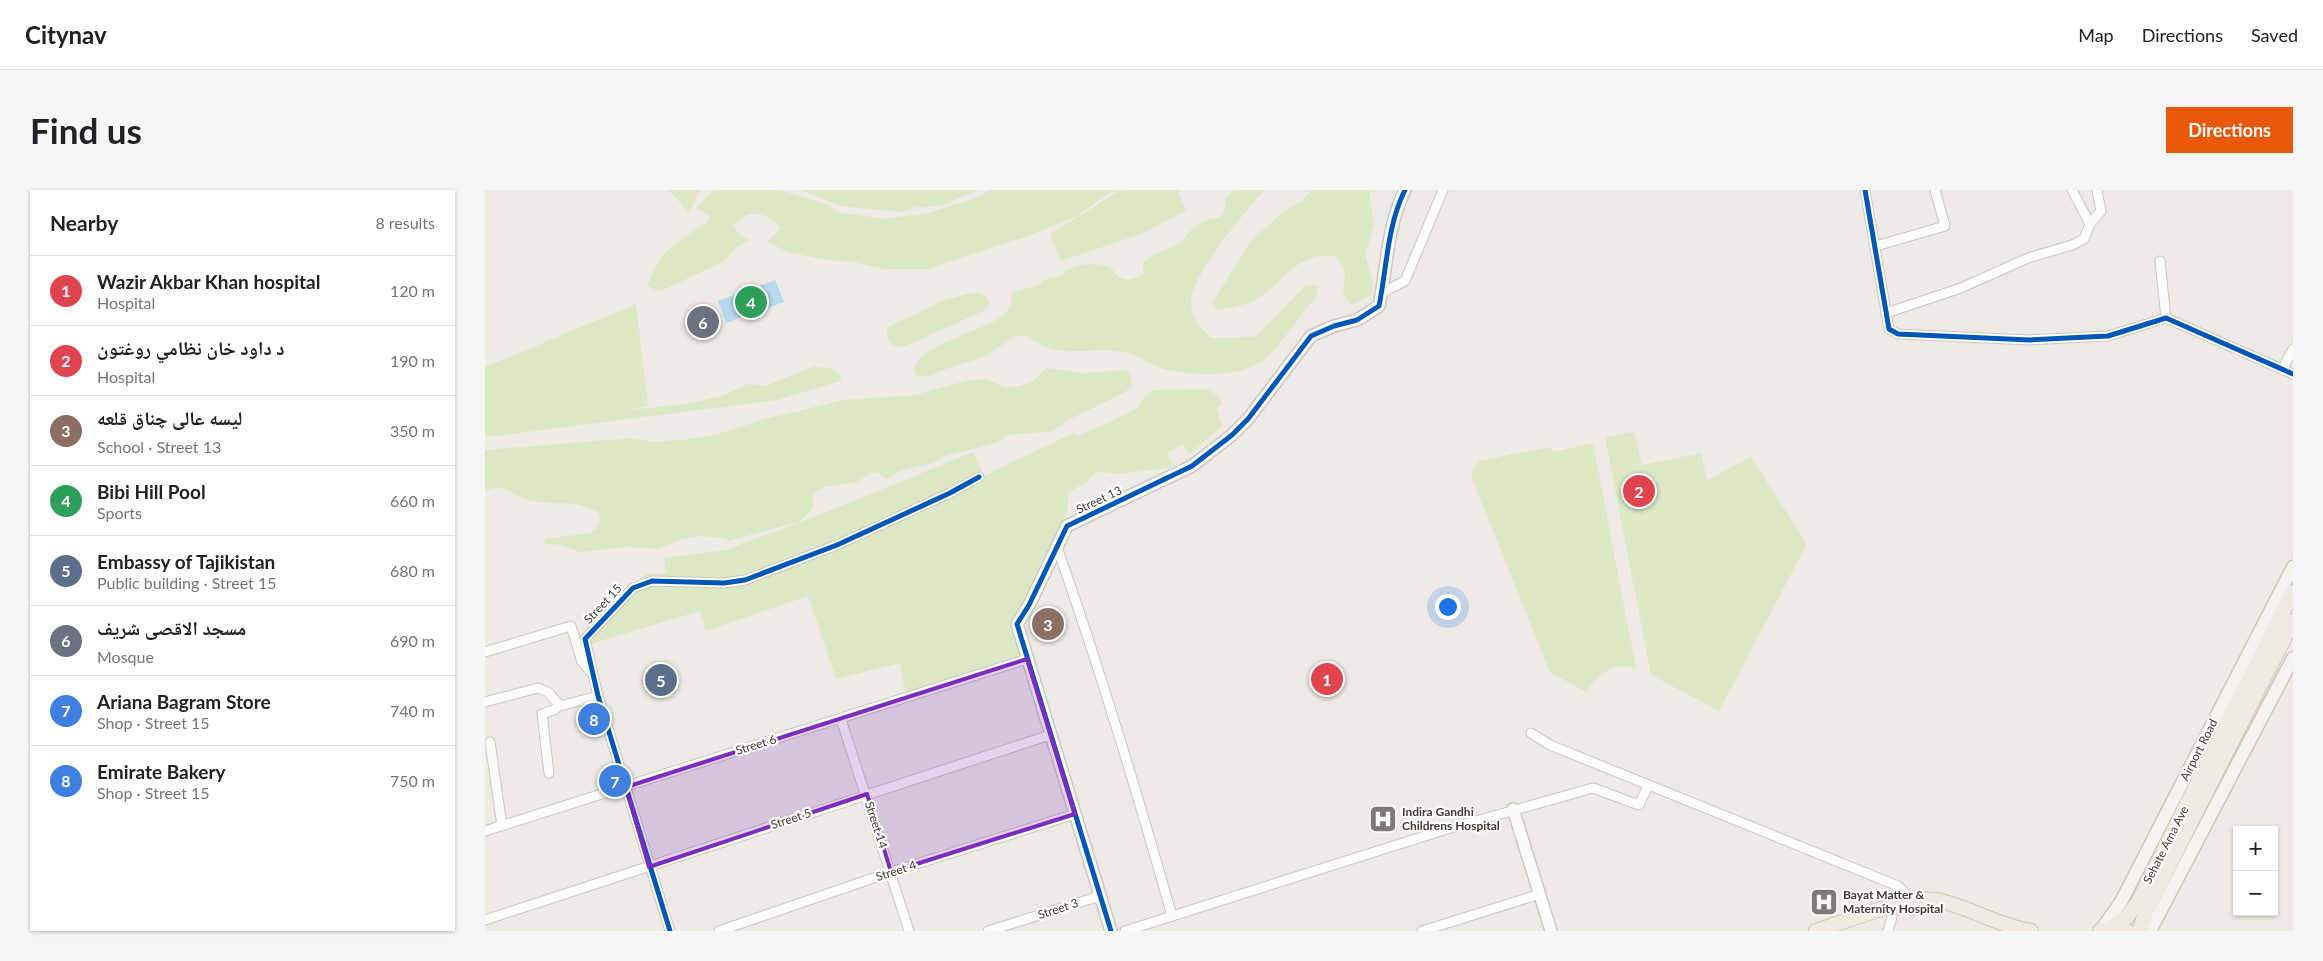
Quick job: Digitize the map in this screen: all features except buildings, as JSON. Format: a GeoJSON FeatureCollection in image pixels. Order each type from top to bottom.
{"type":"FeatureCollection","features":[{"type":"Feature","properties":{"kind":"main road","name":"Airport Road"},"geometry":{"type":"LineString","coordinates":[[2103,930],[2121,902],[2293,567]]}},
{"type":"Feature","properties":{"kind":"main road","name":"Sehate Ama Ave"},"geometry":{"type":"LineString","coordinates":[[2103,930],[2127,917],[2138,902],[2293,592]]}},
{"type":"Feature","properties":{"kind":"main road","name":"Airport Road"},"geometry":{"type":"LineString","coordinates":[[2139,931],[2148,907],[2293,621]]}},
{"type":"Feature","properties":{"kind":"main road"},"geometry":{"type":"LineString","coordinates":[[2150,931],[2293,658]]}},
{"type":"Feature","properties":{"kind":"main road"},"geometry":{"type":"LineString","coordinates":[[1816,931],[1935,900],[2031,931]]}},
{"type":"Feature","properties":{"kind":"main road"},"geometry":{"type":"LineString","coordinates":[[1848,931],[1892,917],[1911,907],[1939,908],[1999,931]]}},
{"type":"Feature","properties":{"kind":"main road"},"geometry":{"type":"LineString","coordinates":[[2103,930],[2127,931]]}},
{"type":"Feature","properties":{"kind":"street","name":"Street 13"},"geometry":{"type":"LineString","coordinates":[[1111,931],[1017,624],[1029,605],[1067,526],[1192,466],[1226,440],[1248,419],[1311,336],[1368,315],[1379,306],[1391,224],[1405,190]]}},
{"type":"Feature","properties":{"kind":"street"},"geometry":{"type":"LineString","coordinates":[[1381,293],[1405,281],[1443,190]]}},
{"type":"Feature","properties":{"kind":"street"},"geometry":{"type":"LineString","coordinates":[[1865,190],[1889,329],[1898,334],[2029,340],[2108,336],[2167,318],[2293,374]]}},
{"type":"Feature","properties":{"kind":"street"},"geometry":{"type":"LineString","coordinates":[[1876,246],[1945,226],[1935,190]]}},
{"type":"Feature","properties":{"kind":"street"},"geometry":{"type":"LineString","coordinates":[[2072,190],[2089,224]]}},
{"type":"Feature","properties":{"kind":"street"},"geometry":{"type":"LineString","coordinates":[[1886,313],[1961,288],[2027,258],[2072,245],[2084,239],[2089,224],[2101,210],[2097,190]]}},
{"type":"Feature","properties":{"kind":"street"},"geometry":{"type":"LineString","coordinates":[[2160,261],[2167,318]]}},
{"type":"Feature","properties":{"kind":"street"},"geometry":{"type":"LineString","coordinates":[[2282,370],[2293,349]]}},
{"type":"Feature","properties":{"kind":"street","name":"Street 15"},"geometry":{"type":"LineString","coordinates":[[670,931],[598,696],[585,639],[633,588],[651,581],[724,583],[745,580],[837,545],[950,493],[979,477]]}},
{"type":"Feature","properties":{"kind":"street"},"geometry":{"type":"LineString","coordinates":[[1057,547],[1092,646],[1172,916]]}},
{"type":"Feature","properties":{"kind":"street"},"geometry":{"type":"LineString","coordinates":[[485,652],[571,626],[582,662],[591,671]]}},
{"type":"Feature","properties":{"kind":"street","name":"Street 6"},"geometry":{"type":"LineString","coordinates":[[485,831],[1027,659]]}},
{"type":"Feature","properties":{"kind":"street"},"geometry":{"type":"LineString","coordinates":[[485,702],[538,688],[548,692],[559,705]]}},
{"type":"Feature","properties":{"kind":"street"},"geometry":{"type":"LineString","coordinates":[[549,773],[541,714],[553,710],[559,705],[598,696]]}},
{"type":"Feature","properties":{"kind":"street","name":"Street 14"},"geometry":{"type":"LineString","coordinates":[[841,719],[867,794],[909,931]]}},
{"type":"Feature","properties":{"kind":"street"},"geometry":{"type":"LineString","coordinates":[[1531,733],[1550,745],[1648,786],[1898,886],[1908,896],[1911,907]]}},
{"type":"Feature","properties":{"kind":"street","name":"Street 5"},"geometry":{"type":"LineString","coordinates":[[485,920],[1050,735]]}},
{"type":"Feature","properties":{"kind":"street"},"geometry":{"type":"LineString","coordinates":[[490,742],[502,826]]}},
{"type":"Feature","properties":{"kind":"street"},"geometry":{"type":"LineString","coordinates":[[1125,931],[1513,809],[1593,788],[1639,805],[1648,786]]}},
{"type":"Feature","properties":{"kind":"street"},"geometry":{"type":"LineString","coordinates":[[1513,809],[1551,931]]}},
{"type":"Feature","properties":{"kind":"street","name":"Street 4"},"geometry":{"type":"LineString","coordinates":[[719,931],[891,872],[1075,814]]}},
{"type":"Feature","properties":{"kind":"street"},"geometry":{"type":"LineString","coordinates":[[1422,931],[1540,894]]}},
{"type":"Feature","properties":{"kind":"street","name":"Street 3"},"geometry":{"type":"LineString","coordinates":[[988,931],[1100,896]]}},
{"type":"Feature","properties":{"kind":"street"},"geometry":{"type":"LineString","coordinates":[[1888,931],[1892,917]]}},
{"type":"Feature","properties":{"kind":"highlighted area"},"geometry":{"type":"Polygon","coordinates":[[[1027,659],[1075,814],[891,872],[867,794],[649,867],[626,787],[1027,659]]]}},
{"type":"Feature","properties":{"kind":"green space"},"geometry":{"type":"Polygon","coordinates":[[[669,190],[700,190],[689,213],[669,190]]]}},
{"type":"Feature","properties":{"kind":"green space"},"geometry":{"type":"Polygon","coordinates":[[[714,190],[780,190],[827,204],[838,212],[884,219],[928,213],[967,201],[992,190],[1113,190],[1077,216],[1028,236],[928,269],[883,269],[854,262],[824,260],[788,252],[767,242],[780,229],[777,224],[764,216],[749,214],[733,226],[740,235],[751,240],[736,247],[725,261],[663,290],[658,291],[648,286],[657,264],[670,248],[707,222],[710,216],[696,207],[714,190]]]}},
{"type":"Feature","properties":{"kind":"green space"},"geometry":{"type":"Polygon","coordinates":[[[802,190],[978,190],[941,206],[917,207],[900,212],[839,206],[802,190]]]}},
{"type":"Feature","properties":{"kind":"green space"},"geometry":{"type":"Polygon","coordinates":[[[1121,190],[1178,190],[1186,210],[1144,233],[1061,261],[1050,234],[1121,190]]]}},
{"type":"Feature","properties":{"kind":"green space"},"geometry":{"type":"Polygon","coordinates":[[[1234,190],[1264,190],[1221,244],[1200,276],[1194,290],[1191,302],[1193,313],[1197,322],[1211,338],[1255,337],[1306,285],[1318,286],[1315,298],[1286,336],[1267,357],[1257,364],[1245,369],[1217,374],[1189,373],[1159,368],[1135,355],[1125,352],[1112,350],[1074,351],[1049,348],[1027,335],[1015,336],[986,356],[930,376],[918,377],[914,373],[917,363],[925,354],[937,346],[996,320],[1005,313],[1011,303],[1012,292],[1037,286],[1043,280],[1061,276],[1076,266],[1090,264],[1109,267],[1121,278],[1126,279],[1143,275],[1143,263],[1180,242],[1200,223],[1219,217],[1223,212],[1226,198],[1234,190]]]}},
{"type":"Feature","properties":{"kind":"green space"},"geometry":{"type":"Polygon","coordinates":[[[1312,190],[1369,190],[1374,226],[1365,254],[1373,284],[1372,295],[1351,305],[1343,292],[1345,272],[1337,257],[1324,256],[1313,257],[1303,261],[1260,297],[1250,302],[1219,310],[1213,307],[1214,300],[1250,242],[1282,213],[1304,199],[1312,190]]]}},
{"type":"Feature","properties":{"kind":"green space"},"geometry":{"type":"Polygon","coordinates":[[[977,292],[985,296],[989,301],[988,307],[983,311],[901,348],[890,344],[886,333],[888,327],[944,300],[977,292]]]}},
{"type":"Feature","properties":{"kind":"green space"},"geometry":{"type":"Polygon","coordinates":[[[636,304],[648,406],[623,411],[690,403],[722,396],[748,384],[766,386],[814,366],[831,368],[840,375],[841,381],[777,400],[497,436],[485,435],[485,367],[636,304]]]}},
{"type":"Feature","properties":{"kind":"green space"},"geometry":{"type":"Polygon","coordinates":[[[1046,368],[1083,373],[1128,370],[1132,387],[1122,394],[1072,418],[1050,432],[1007,435],[997,443],[945,456],[933,463],[897,472],[887,479],[877,473],[871,473],[855,483],[824,487],[814,493],[812,499],[814,504],[807,515],[798,522],[729,541],[723,538],[699,536],[680,540],[658,549],[628,547],[579,552],[563,545],[546,544],[544,539],[590,533],[597,528],[600,518],[598,512],[580,505],[527,500],[505,489],[492,488],[485,491],[485,450],[630,438],[655,442],[689,439],[718,434],[761,420],[843,400],[915,395],[969,380],[988,379],[1005,388],[1019,386],[1033,381],[1046,368]]]}},
{"type":"Feature","properties":{"kind":"green space"},"geometry":{"type":"Polygon","coordinates":[[[1203,389],[1215,394],[1221,401],[1222,404],[1217,408],[1222,426],[1190,454],[1182,445],[1167,453],[1173,465],[1168,468],[1119,474],[1097,472],[1085,483],[1068,493],[1068,505],[1060,534],[1045,567],[1023,608],[1014,620],[1013,635],[1020,655],[905,693],[900,663],[836,679],[808,596],[706,631],[700,611],[590,644],[590,639],[635,590],[646,586],[645,574],[666,574],[664,558],[726,550],[819,515],[973,452],[984,476],[1075,432],[1077,436],[1138,408],[1144,397],[1154,390],[1203,389]]]}},
{"type":"Feature","properties":{"kind":"green space"},"geometry":{"type":"Polygon","coordinates":[[[1634,432],[1642,465],[1701,453],[1707,480],[1751,457],[1807,544],[1719,711],[1651,675],[1605,437],[1634,432]]]}},
{"type":"Feature","properties":{"kind":"green space"},"geometry":{"type":"Polygon","coordinates":[[[1593,443],[1636,669],[1628,667],[1613,668],[1601,675],[1586,692],[1550,672],[1473,482],[1471,471],[1479,461],[1549,447],[1554,452],[1593,443]]]}},
{"type":"Feature","properties":{"kind":"water"},"geometry":{"type":"Polygon","coordinates":[[[775,280],[784,302],[726,323],[718,301],[775,280]]]}},
{"type":"Feature","properties":{"kind":"cycle path"},"geometry":{"type":"LineString","coordinates":[[1111,931],[1017,624],[1029,605],[1067,526],[1192,466],[1232,435],[1248,419],[1311,336],[1334,326],[1357,320],[1379,306],[1394,218],[1405,190]]}},
{"type":"Feature","properties":{"kind":"cycle path"},"geometry":{"type":"LineString","coordinates":[[1865,190],[1889,329],[1898,334],[2029,340],[2108,336],[2166,318],[2293,374]]}},
{"type":"Feature","properties":{"kind":"cycle path"},"geometry":{"type":"LineString","coordinates":[[670,931],[598,696],[585,639],[633,588],[652,581],[724,583],[745,580],[837,545],[950,493],[979,477]]}},
{"type":"Feature","properties":{"kind":"place","name":"Bibi Hill Pool"},"geometry":{"type":"Point","coordinates":[751,302]}},
{"type":"Feature","properties":{"kind":"place","name":"مسجد الاقصی شریف"},"geometry":{"type":"Point","coordinates":[703,322]}},
{"type":"Feature","properties":{"kind":"place","name":"د داود خان نظامي روغتون"},"geometry":{"type":"Point","coordinates":[1639,491]}},
{"type":"Feature","properties":{"kind":"place","name":"لیسه عالی چناق قلعه"},"geometry":{"type":"Point","coordinates":[1048,624]}},
{"type":"Feature","properties":{"kind":"place","name":"Wazir Akbar Khan hospital"},"geometry":{"type":"Point","coordinates":[1327,679]}},
{"type":"Feature","properties":{"kind":"place","name":"Embassy of Tajikistan"},"geometry":{"type":"Point","coordinates":[661,680]}},
{"type":"Feature","properties":{"kind":"place","name":"Emirate Bakery"},"geometry":{"type":"Point","coordinates":[594,719]}},
{"type":"Feature","properties":{"kind":"place","name":"Ariana Bagram Store"},"geometry":{"type":"Point","coordinates":[615,781]}},
{"type":"Feature","properties":{"kind":"place","name":"Indira Gandhi Childrens Hospital"},"geometry":{"type":"Point","coordinates":[1383,819]}},
{"type":"Feature","properties":{"kind":"place","name":"Bayat Matter & Maternity Hospital"},"geometry":{"type":"Point","coordinates":[1824,902]}}]}
